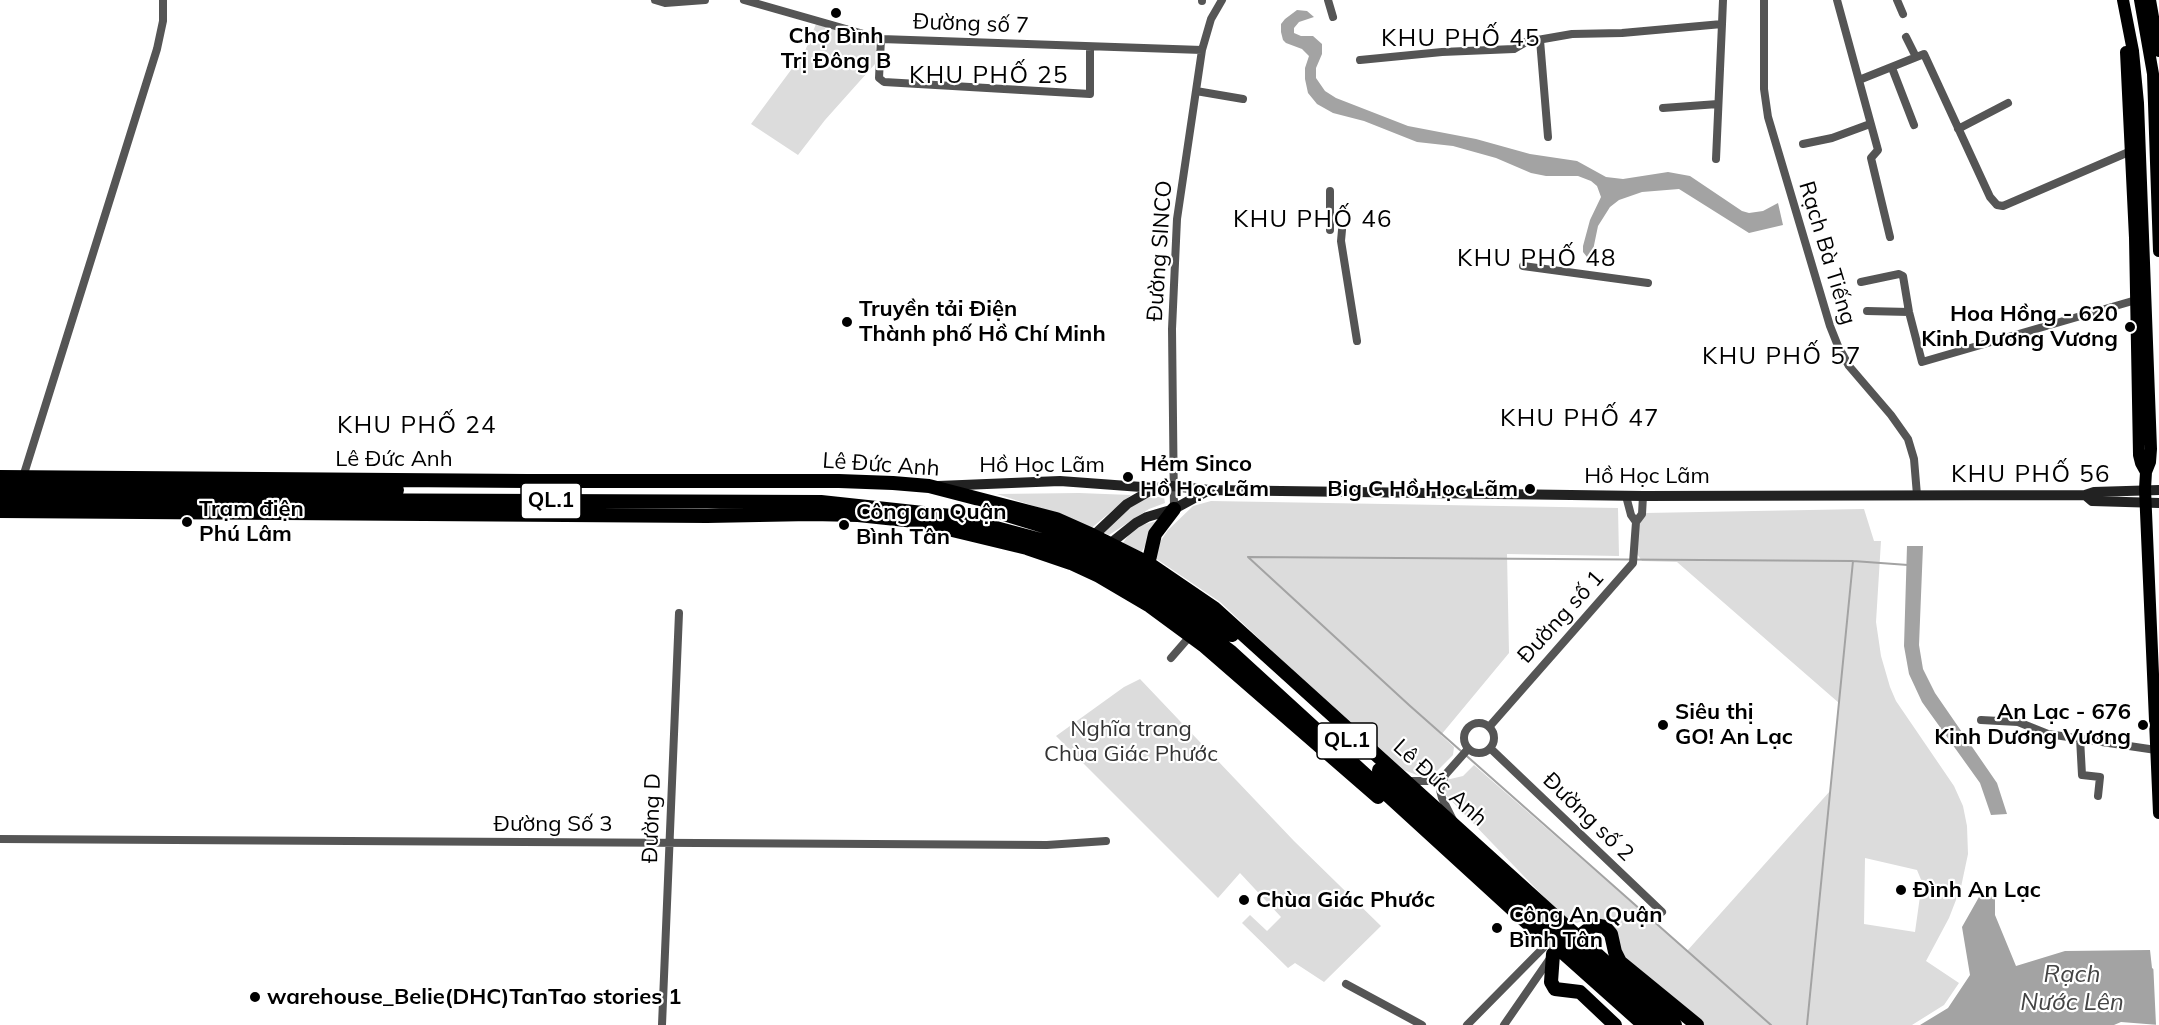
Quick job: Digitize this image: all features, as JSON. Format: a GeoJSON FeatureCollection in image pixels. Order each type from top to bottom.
{"type":"FeatureCollection","features":[{"type":"Feature","properties":{"kind":"highway","name":"Lê Đức Anh"},"geometry":{"type":"LineString","coordinates":[[0,477],[156,484],[913,491],[967,502],[1053,529],[1082,549],[1098,556],[1147,569],[1214,608],[1578,937],[1587,966]]}},
{"type":"Feature","properties":{"kind":"highway","name":"Lê Đức Anh"},"geometry":{"type":"LineString","coordinates":[[0,489],[156,484],[839,481],[929,486],[1056,519],[1082,549]]}},
{"type":"Feature","properties":{"kind":"highway"},"geometry":{"type":"LineString","coordinates":[[913,491],[929,486]]}},
{"type":"Feature","properties":{"kind":"highway","name":"Lê Đức Anh"},"geometry":{"type":"LineString","coordinates":[[0,500],[821,502],[951,516],[1082,549],[1098,556],[1205,630],[1255,672],[1551,947],[1587,966]]}},
{"type":"Feature","properties":{"kind":"highway"},"geometry":{"type":"LineString","coordinates":[[1147,569],[1155,534],[1174,509]]}},
{"type":"Feature","properties":{"kind":"highway","name":"Lê Đức Anh"},"geometry":{"type":"LineString","coordinates":[[0,511],[858,515],[915,521],[1027,549],[1082,549]]}},
{"type":"Feature","properties":{"kind":"highway","name":"Lê Đức Anh"},"geometry":{"type":"LineString","coordinates":[[1098,556],[1150,606],[1191,635],[1421,835],[1448,850]]}},
{"type":"Feature","properties":{"kind":"highway","name":"Lê Đức Anh"},"geometry":{"type":"LineString","coordinates":[[1147,569],[1235,637],[1587,966]]}},
{"type":"Feature","properties":{"kind":"highway"},"geometry":{"type":"LineString","coordinates":[[1578,937],[1594,925],[1605,927],[1611,934],[1620,962],[1696,1025]]}},
{"type":"Feature","properties":{"kind":"highway"},"geometry":{"type":"LineString","coordinates":[[1551,947],[1551,981],[1555,989],[1580,992],[1615,1025]]}},
{"type":"Feature","properties":{"kind":"highway","name":"QL.1"},"geometry":{"type":"LineString","coordinates":[[1587,966],[1631,1025]]}},
{"type":"Feature","properties":{"kind":"highway","name":"QL.1"},"geometry":{"type":"LineString","coordinates":[[1587,966],[1644,1025]]}},
{"type":"Feature","properties":{"kind":"highway","name":"QL.1"},"geometry":{"type":"LineString","coordinates":[[1587,966],[1659,1025]]}},
{"type":"Feature","properties":{"kind":"highway","name":"QL.1"},"geometry":{"type":"LineString","coordinates":[[1587,966],[1675,1025]]}},
{"type":"Feature","properties":{"kind":"main road"},"geometry":{"type":"LineString","coordinates":[[2117,0],[2123,27],[2135,127],[2131,151],[2141,298]]}},
{"type":"Feature","properties":{"kind":"main road"},"geometry":{"type":"LineString","coordinates":[[2123,0],[2137,75],[2135,127],[2142,344],[2151,456],[2146,472],[2145,489],[2159,813]]}},
{"type":"Feature","properties":{"kind":"main road"},"geometry":{"type":"LineString","coordinates":[[2140,0],[2151,57],[2157,124],[2159,250]]}},
{"type":"Feature","properties":{"kind":"main road"},"geometry":{"type":"LineString","coordinates":[[2150,0],[2159,51]]}},
{"type":"Feature","properties":{"kind":"main road"},"geometry":{"type":"LineString","coordinates":[[2135,127],[2157,124]]}},
{"type":"Feature","properties":{"kind":"main road","name":"Hồ Học Lãm"},"geometry":{"type":"LineString","coordinates":[[929,486],[1060,481],[1209,490],[1626,496],[2085,495],[2094,492],[2159,490]]}},
{"type":"Feature","properties":{"kind":"main road","name":"Hồ Học Lãm"},"geometry":{"type":"LineString","coordinates":[[1082,549],[1126,504],[1155,488]]}},
{"type":"Feature","properties":{"kind":"main road","name":"Hồ Học Lãm"},"geometry":{"type":"LineString","coordinates":[[1098,556],[1124,531],[1147,517],[1174,509],[1209,490]]}},
{"type":"Feature","properties":{"kind":"main road","name":"Hồ Học Lãm"},"geometry":{"type":"LineString","coordinates":[[2085,495],[2092,501],[2159,503]]}},
{"type":"Feature","properties":{"kind":"street"},"geometry":{"type":"LineString","coordinates":[[23,477],[158,50],[163,21],[163,0]]}},
{"type":"Feature","properties":{"kind":"street"},"geometry":{"type":"LineString","coordinates":[[656,0],[666,3],[699,1]]}},
{"type":"Feature","properties":{"kind":"street","name":"Đường số 7"},"geometry":{"type":"LineString","coordinates":[[744,0],[881,39],[1202,50]]}},
{"type":"Feature","properties":{"kind":"street","name":"Đường SINCO"},"geometry":{"type":"LineString","coordinates":[[1174,509],[1172,329],[1178,219],[1202,50],[1211,19],[1222,0]]}},
{"type":"Feature","properties":{"kind":"street"},"geometry":{"type":"LineString","coordinates":[[1328,0],[1333,17]]}},
{"type":"Feature","properties":{"kind":"street"},"geometry":{"type":"LineString","coordinates":[[1716,159],[1723,0]]}},
{"type":"Feature","properties":{"kind":"street","name":"Rạch Bà Tiếng"},"geometry":{"type":"LineString","coordinates":[[1764,0],[1764,89],[1768,117],[1830,326],[1850,366],[1891,415],[1908,440],[1914,459],[1919,495]]}},
{"type":"Feature","properties":{"kind":"street","name":"Rạch Bà Tiếng"},"geometry":{"type":"LineString","coordinates":[[1768,0],[1768,73],[1773,116],[1834,325],[1853,363],[1895,412],[1912,437],[1919,458],[1919,495]]}},
{"type":"Feature","properties":{"kind":"street"},"geometry":{"type":"LineString","coordinates":[[1837,0],[1878,150],[1871,158],[1890,237]]}},
{"type":"Feature","properties":{"kind":"street"},"geometry":{"type":"LineString","coordinates":[[1897,0],[1903,14]]}},
{"type":"Feature","properties":{"kind":"street"},"geometry":{"type":"LineString","coordinates":[[1360,60],[1416,54],[1514,50],[1526,42],[1572,34],[1617,33],[1722,24]]}},
{"type":"Feature","properties":{"kind":"street"},"geometry":{"type":"LineString","coordinates":[[1906,37],[1920,55],[1993,203],[2003,206],[2131,151]]}},
{"type":"Feature","properties":{"kind":"street"},"geometry":{"type":"LineString","coordinates":[[881,39],[879,78],[884,82],[1090,94],[1090,46]]}},
{"type":"Feature","properties":{"kind":"street"},"geometry":{"type":"LineString","coordinates":[[1540,40],[1548,137]]}},
{"type":"Feature","properties":{"kind":"street"},"geometry":{"type":"LineString","coordinates":[[1859,80],[1920,55]]}},
{"type":"Feature","properties":{"kind":"street"},"geometry":{"type":"LineString","coordinates":[[1892,68],[1914,125]]}},
{"type":"Feature","properties":{"kind":"street"},"geometry":{"type":"LineString","coordinates":[[1196,92],[1243,99]]}},
{"type":"Feature","properties":{"kind":"street"},"geometry":{"type":"LineString","coordinates":[[1958,129],[2008,103]]}},
{"type":"Feature","properties":{"kind":"street"},"geometry":{"type":"LineString","coordinates":[[1663,108],[1718,104]]}},
{"type":"Feature","properties":{"kind":"street"},"geometry":{"type":"LineString","coordinates":[[1803,144],[1832,138],[1870,124]]}},
{"type":"Feature","properties":{"kind":"street"},"geometry":{"type":"LineString","coordinates":[[1330,191],[1330,230]]}},
{"type":"Feature","properties":{"kind":"street"},"geometry":{"type":"LineString","coordinates":[[1342,230],[1341,241],[1357,341]]}},
{"type":"Feature","properties":{"kind":"street"},"geometry":{"type":"LineString","coordinates":[[1523,266],[1648,283]]}},
{"type":"Feature","properties":{"kind":"street"},"geometry":{"type":"LineString","coordinates":[[1862,282],[1902,275],[1922,362],[2141,298]]}},
{"type":"Feature","properties":{"kind":"street"},"geometry":{"type":"LineString","coordinates":[[1867,311],[1909,312]]}},
{"type":"Feature","properties":{"kind":"street","name":"Đường số 1"},"geometry":{"type":"LineString","coordinates":[[1626,496],[1631,515],[1636,522]]}},
{"type":"Feature","properties":{"kind":"street","name":"Đường số 1"},"geometry":{"type":"LineString","coordinates":[[1489,727],[1633,563],[1636,522],[1642,514],[1644,496]]}},
{"type":"Feature","properties":{"kind":"street","name":"Đường D"},"geometry":{"type":"LineString","coordinates":[[662,1025],[679,613]]}},
{"type":"Feature","properties":{"kind":"street"},"geometry":{"type":"LineString","coordinates":[[1171,658],[1191,635]]}},
{"type":"Feature","properties":{"kind":"street"},"geometry":{"type":"LineString","coordinates":[[1981,720],[2018,722],[2048,734],[2156,750]]}},
{"type":"Feature","properties":{"kind":"street"},"geometry":{"type":"LineString","coordinates":[[1474,723],[1485,724],[1489,727],[1494,735],[1490,748],[1482,753],[1468,749],[1463,740],[1466,729],[1474,723]]}},
{"type":"Feature","properties":{"kind":"street"},"geometry":{"type":"LineString","coordinates":[[2080,738],[2082,775],[2100,777],[2098,796]]}},
{"type":"Feature","properties":{"kind":"street","name":"Đường số 2"},"geometry":{"type":"LineString","coordinates":[[1490,748],[1662,912]]}},
{"type":"Feature","properties":{"kind":"street"},"geometry":{"type":"LineString","coordinates":[[1405,780],[1430,781],[1445,774],[1468,749]]}},
{"type":"Feature","properties":{"kind":"street"},"geometry":{"type":"LineString","coordinates":[[1445,774],[1440,790],[1457,826]]}},
{"type":"Feature","properties":{"kind":"street","name":"Đường Số 3"},"geometry":{"type":"LineString","coordinates":[[0,839],[1047,845],[1106,841]]}},
{"type":"Feature","properties":{"kind":"street"},"geometry":{"type":"LineString","coordinates":[[1467,1025],[1551,947]]}},
{"type":"Feature","properties":{"kind":"street"},"geometry":{"type":"LineString","coordinates":[[1504,1025],[1515,1012],[1551,947]]}},
{"type":"Feature","properties":{"kind":"street"},"geometry":{"type":"LineString","coordinates":[[1346,984],[1422,1025]]}},
{"type":"Feature","properties":{"kind":"green space"},"geometry":{"type":"Polygon","coordinates":[[[816,24],[872,40],[876,51],[875,64],[825,120],[798,155],[751,124],[805,51],[816,24]]]}},
{"type":"Feature","properties":{"kind":"green space"},"geometry":{"type":"Polygon","coordinates":[[[997,494],[1131,495],[1089,530],[1046,510],[997,494]]]}},
{"type":"Feature","properties":{"kind":"green space"},"geometry":{"type":"Polygon","coordinates":[[[1164,497],[1165,503],[1149,509],[1109,535],[1103,532],[1126,509],[1145,498],[1164,497]]]}},
{"type":"Feature","properties":{"kind":"green space"},"geometry":{"type":"Polygon","coordinates":[[[1211,501],[1618,508],[1619,556],[1507,554],[1509,653],[1441,735],[1454,747],[1453,755],[1436,772],[1422,777],[1396,767],[1220,602],[1155,558],[1156,548],[1168,530],[1193,506],[1211,501]]]}},
{"type":"Feature","properties":{"kind":"green space"},"geometry":{"type":"Polygon","coordinates":[[[1864,509],[1874,541],[1881,541],[1876,622],[1881,656],[1890,687],[1896,701],[1954,786],[1963,806],[1967,826],[1968,854],[1961,887],[1949,918],[1926,961],[1959,983],[1944,1005],[1912,1025],[1701,1025],[1618,954],[1610,923],[1589,918],[1577,923],[1565,919],[1444,793],[1446,780],[1463,776],[1474,765],[1687,951],[1830,791],[1839,703],[1677,562],[1642,561],[1637,554],[1638,521],[1645,513],[1864,509]],[[1865,858],[1864,924],[1915,932],[1922,882],[1917,870],[1865,858]]]}},
{"type":"Feature","properties":{"kind":"green space"},"geometry":{"type":"Polygon","coordinates":[[[1160,520],[1141,553],[1122,544],[1131,532],[1142,525],[1160,520]]]}},
{"type":"Feature","properties":{"kind":"green space","name":"Nghĩa trang Chùa Giác Phước"},"geometry":{"type":"Polygon","coordinates":[[[1140,679],[1294,841],[1381,926],[1324,982],[1295,963],[1288,968],[1242,923],[1250,915],[1267,931],[1281,917],[1240,873],[1218,898],[1056,736],[1124,687],[1140,679]]]}},
{"type":"Feature","properties":{"kind":"water"},"geometry":{"type":"Polygon","coordinates":[[[1297,10],[1307,11],[1314,17],[1299,22],[1294,28],[1294,33],[1301,36],[1313,36],[1322,44],[1316,78],[1325,91],[1336,98],[1408,126],[1476,139],[1530,154],[1577,161],[1606,177],[1623,179],[1668,172],[1690,176],[1742,211],[1749,213],[1763,211],[1778,203],[1783,225],[1749,233],[1679,189],[1642,192],[1619,200],[1610,207],[1598,226],[1592,255],[1587,257],[1583,252],[1583,246],[1590,220],[1601,197],[1597,186],[1578,176],[1546,176],[1531,173],[1496,158],[1453,146],[1417,142],[1364,121],[1333,113],[1317,104],[1308,93],[1305,79],[1305,68],[1309,56],[1302,49],[1286,43],[1281,32],[1281,24],[1297,10]]]}},
{"type":"Feature","properties":{"kind":"water"},"geometry":{"type":"Polygon","coordinates":[[[1907,546],[1923,546],[1919,645],[1923,669],[1935,693],[1997,783],[2007,814],[1991,815],[1980,783],[1922,702],[1909,674],[1904,646],[1907,546]]]}},
{"type":"Feature","properties":{"kind":"water","name":"Rạch Nước Lên"},"geometry":{"type":"Polygon","coordinates":[[[1995,896],[1995,915],[2016,966],[2065,951],[2150,950],[2152,968],[2159,973],[2159,1025],[2121,1022],[2114,1025],[1920,1025],[1948,1008],[1970,975],[1962,927],[1979,897],[1995,896]]]}},
{"type":"Feature","properties":{"kind":"pier"},"geometry":{"type":"Polygon","coordinates":[[[2153,961],[2155,967],[2159,969],[2159,1025],[2156,1025],[2153,961]]]}},
{"type":"Feature","properties":{"kind":"waterway"},"geometry":{"type":"LineString","coordinates":[[1248,557],[1409,705],[1771,1025]]}},
{"type":"Feature","properties":{"kind":"waterway"},"geometry":{"type":"LineString","coordinates":[[1248,557],[1853,561],[1908,565]]}},
{"type":"Feature","properties":{"kind":"waterway"},"geometry":{"type":"LineString","coordinates":[[1807,1025],[1853,561]]}},
{"type":"Feature","properties":{"kind":"place","name":"Chợ Bình Trị Đông B"},"geometry":{"type":"Point","coordinates":[836,13]}},
{"type":"Feature","properties":{"kind":"place","name":"Truyền tải Điện Thành phố Hồ Chí Minh"},"geometry":{"type":"Point","coordinates":[847,322]}},
{"type":"Feature","properties":{"kind":"place","name":"Hoa Hồng - 620 Kinh Dương Vương"},"geometry":{"type":"Point","coordinates":[2130,327]}},
{"type":"Feature","properties":{"kind":"place","name":"Hẻm Sinco Hồ Học Lãm"},"geometry":{"type":"Point","coordinates":[1128,477]}},
{"type":"Feature","properties":{"kind":"place","name":"Big C Hồ Học Lãm"},"geometry":{"type":"Point","coordinates":[1530,489]}},
{"type":"Feature","properties":{"kind":"place","name":"Trạm điện Phú Lâm"},"geometry":{"type":"Point","coordinates":[187,522]}},
{"type":"Feature","properties":{"kind":"place","name":"Công an Quận Bình Tân"},"geometry":{"type":"Point","coordinates":[844,525]}},
{"type":"Feature","properties":{"kind":"place","name":"Siêu thị GO! An Lạc"},"geometry":{"type":"Point","coordinates":[1663,725]}},
{"type":"Feature","properties":{"kind":"place","name":"An Lạc - 676 Kinh Dương Vương"},"geometry":{"type":"Point","coordinates":[2143,725]}},
{"type":"Feature","properties":{"kind":"place","name":"Đình An Lạc"},"geometry":{"type":"Point","coordinates":[1901,890]}},
{"type":"Feature","properties":{"kind":"place","name":"Chùa Giác Phước"},"geometry":{"type":"Point","coordinates":[1244,900]}},
{"type":"Feature","properties":{"kind":"place","name":"Công An Quận Bình Tân"},"geometry":{"type":"Point","coordinates":[1497,928]}},
{"type":"Feature","properties":{"kind":"place","name":"warehouse_Belie(DHC)TanTao stories 1"},"geometry":{"type":"Point","coordinates":[255,997]}},
{"type":"Feature","properties":{"kind":"district","name":"KHU PHỐ 45"},"geometry":{"type":"Point","coordinates":[1461,39]}},
{"type":"Feature","properties":{"kind":"district","name":"KHU PHỐ 25"},"geometry":{"type":"Point","coordinates":[989,76]}},
{"type":"Feature","properties":{"kind":"district","name":"KHU PHỐ 46"},"geometry":{"type":"Point","coordinates":[1313,220]}},
{"type":"Feature","properties":{"kind":"district","name":"KHU PHỐ 48"},"geometry":{"type":"Point","coordinates":[1537,259]}},
{"type":"Feature","properties":{"kind":"district","name":"KHU PHỐ 57"},"geometry":{"type":"Point","coordinates":[1782,357]}},
{"type":"Feature","properties":{"kind":"district","name":"KHU PHỐ 47"},"geometry":{"type":"Point","coordinates":[1580,419]}},
{"type":"Feature","properties":{"kind":"district","name":"KHU PHỐ 24"},"geometry":{"type":"Point","coordinates":[417,426]}},
{"type":"Feature","properties":{"kind":"district","name":"KHU PHỐ 56"},"geometry":{"type":"Point","coordinates":[2031,475]}}]}
